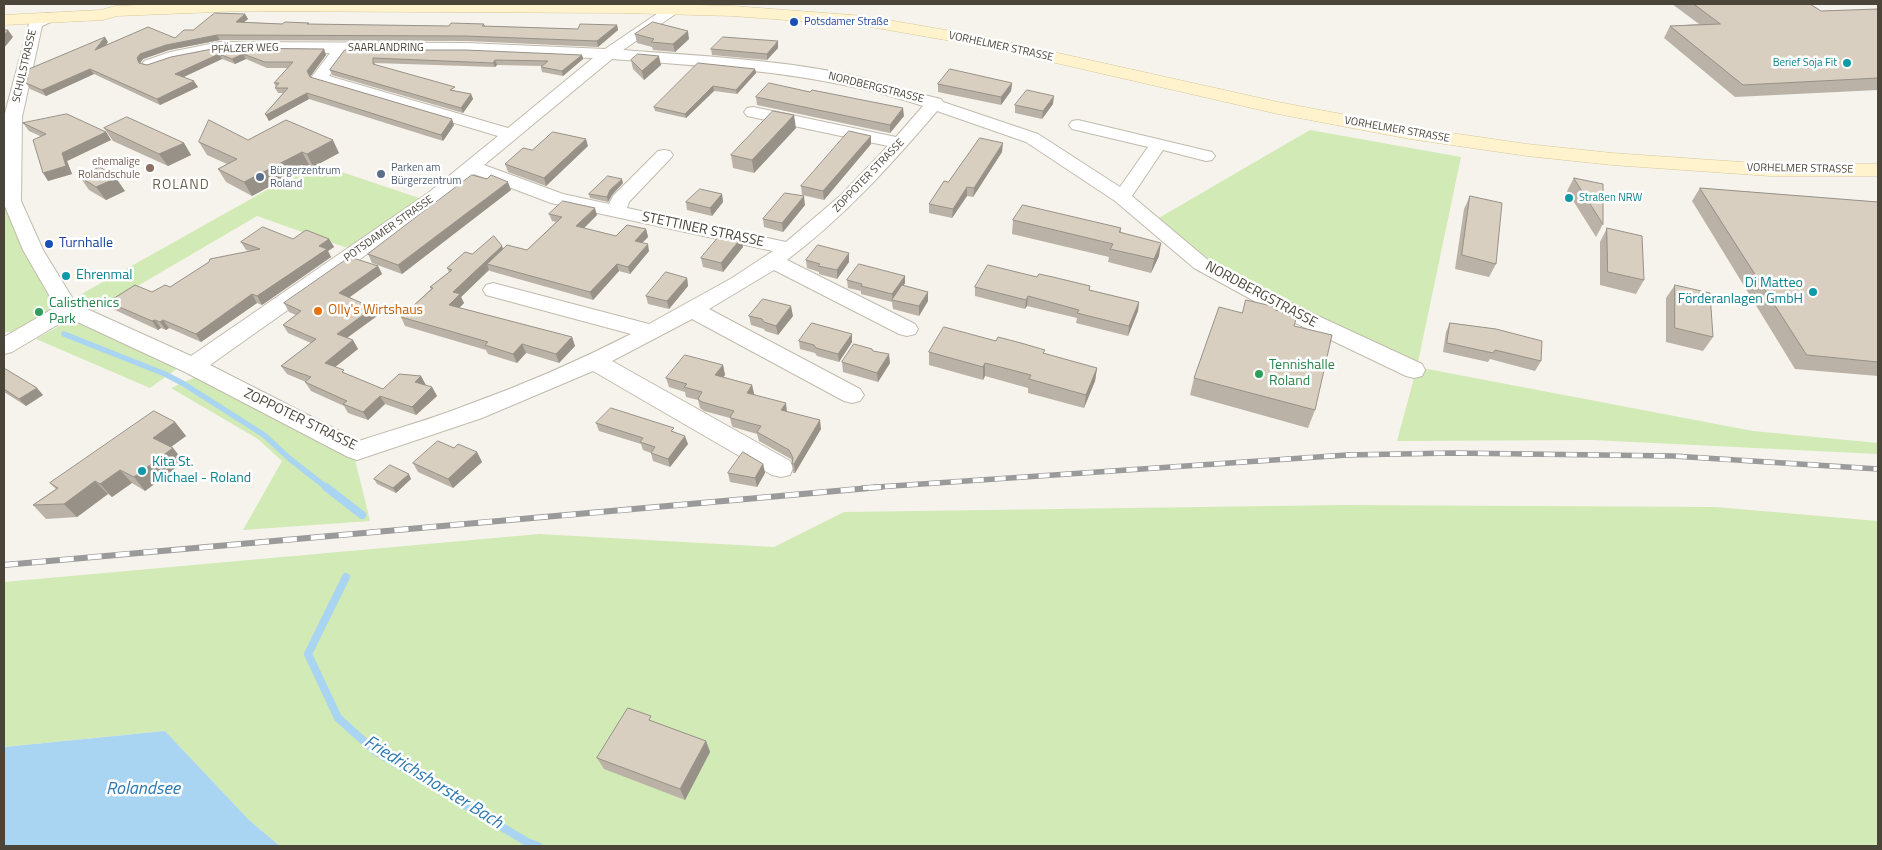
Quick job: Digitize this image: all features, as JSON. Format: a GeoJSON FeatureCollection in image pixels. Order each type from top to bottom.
{"type":"FeatureCollection","features":[{"type":"Feature","properties":{"kind":"main road","name":"VORHELMER STRASSE"},"geometry":{"type":"LineString","coordinates":[[4,20],[103,14],[115,11],[259,6],[672,10],[751,12],[865,21],[986,42],[1278,108],[1401,132],[1527,150],[1612,159],[1770,170],[1878,170]]}},
{"type":"Feature","properties":{"kind":"street","name":"POTSDAMER STRASSE"},"geometry":{"type":"LineString","coordinates":[[193,366],[435,197],[608,54],[672,10]]}},
{"type":"Feature","properties":{"kind":"street","name":"SCHULSTRASSE"},"geometry":{"type":"LineString","coordinates":[[52,16],[35,23],[8,118],[8,202],[33,250],[68,309]]}},
{"type":"Feature","properties":{"kind":"street","name":"PFÄLZER WEG"},"geometry":{"type":"LineString","coordinates":[[150,64],[170,57],[220,47],[342,48]]}},
{"type":"Feature","properties":{"kind":"street","name":"SAARLANDRING"},"geometry":{"type":"LineString","coordinates":[[510,134],[319,78],[342,48],[467,48],[608,54]]}},
{"type":"Feature","properties":{"kind":"street","name":"NORDBERGSTRASSE"},"geometry":{"type":"LineString","coordinates":[[608,54],[773,67],[845,79],[935,103],[1032,138],[1122,198],[1201,264],[1295,314],[1414,370]]}},
{"type":"Feature","properties":{"kind":"street","name":"ZOPPOTER STRASSE"},"geometry":{"type":"LineString","coordinates":[[68,309],[193,366],[357,451],[490,406],[594,361],[693,310],[782,255],[843,205],[902,143],[935,103]]}},
{"type":"Feature","properties":{"kind":"street"},"geometry":{"type":"LineString","coordinates":[[753,112],[902,143]]}},
{"type":"Feature","properties":{"kind":"street"},"geometry":{"type":"LineString","coordinates":[[1078,125],[1206,156]]}},
{"type":"Feature","properties":{"kind":"street"},"geometry":{"type":"LineString","coordinates":[[1122,198],[1159,144]]}},
{"type":"Feature","properties":{"kind":"street"},"geometry":{"type":"LineString","coordinates":[[617,211],[620,200],[664,155]]}},
{"type":"Feature","properties":{"kind":"street","name":"STETTINER STRASSE"},"geometry":{"type":"LineString","coordinates":[[472,167],[558,199],[617,211],[782,255]]}},
{"type":"Feature","properties":{"kind":"street"},"geometry":{"type":"LineString","coordinates":[[782,255],[908,329]]}},
{"type":"Feature","properties":{"kind":"street"},"geometry":{"type":"LineString","coordinates":[[493,290],[652,332]]}},
{"type":"Feature","properties":{"kind":"street"},"geometry":{"type":"LineString","coordinates":[[4,347],[68,309]]}},
{"type":"Feature","properties":{"kind":"street"},"geometry":{"type":"LineString","coordinates":[[693,310],[852,395]]}},
{"type":"Feature","properties":{"kind":"street"},"geometry":{"type":"LineString","coordinates":[[594,361],[781,468]]}},
{"type":"Feature","properties":{"kind":"green space"},"geometry":{"type":"Polygon","coordinates":[[[1310,130],[1461,157],[1417,367],[1210,260],[1157,219],[1310,130]]]}},
{"type":"Feature","properties":{"kind":"green space"},"geometry":{"type":"Polygon","coordinates":[[[321,165],[425,200],[353,250],[257,216],[95,311],[76,297],[308,167],[313,169],[321,165]]]}},
{"type":"Feature","properties":{"kind":"green space"},"geometry":{"type":"Polygon","coordinates":[[[8,206],[63,310],[25,332],[4,332],[4,207],[8,206]]]}},
{"type":"Feature","properties":{"kind":"green space"},"geometry":{"type":"Polygon","coordinates":[[[75,317],[181,366],[150,388],[36,339],[75,317]]]}},
{"type":"Feature","properties":{"kind":"green space"},"geometry":{"type":"Polygon","coordinates":[[[1417,367],[1753,431],[1878,443],[1878,454],[1592,440],[1397,441],[1417,367]]]}},
{"type":"Feature","properties":{"kind":"green space"},"geometry":{"type":"Polygon","coordinates":[[[200,375],[354,455],[370,521],[243,530],[282,461],[258,439],[171,388],[200,375]]]}},
{"type":"Feature","properties":{"kind":"green space"},"geometry":{"type":"Polygon","coordinates":[[[1344,505],[1715,507],[1878,521],[1878,846],[280,846],[250,821],[165,731],[4,747],[4,582],[539,534],[774,547],[844,512],[1344,505]]]}},
{"type":"Feature","properties":{"kind":"water","name":"Rolandsee"},"geometry":{"type":"Polygon","coordinates":[[[165,731],[250,821],[280,846],[4,846],[4,747],[165,731]]]}},
{"type":"Feature","properties":{"kind":"building"},"geometry":{"type":"Polygon","coordinates":[[[1694,4],[1810,4],[1821,11],[1878,9],[1878,78],[1743,85],[1670,26],[1720,24],[1694,4]]]}},
{"type":"Feature","properties":{"kind":"building"},"geometry":{"type":"Polygon","coordinates":[[[215,13],[245,14],[236,22],[282,24],[285,22],[449,26],[451,23],[484,24],[482,26],[578,29],[580,24],[617,25],[597,41],[465,36],[217,35],[166,45],[140,54],[137,58],[139,63],[147,65],[171,57],[217,48],[324,49],[307,71],[310,77],[452,119],[441,135],[307,93],[266,115],[288,88],[275,88],[279,83],[274,83],[293,62],[265,62],[243,54],[232,59],[219,54],[175,74],[194,81],[157,99],[90,69],[42,90],[26,83],[29,69],[105,37],[95,50],[148,27],[175,38],[184,30],[193,30],[215,13]]]}},
{"type":"Feature","properties":{"kind":"building"},"geometry":{"type":"Polygon","coordinates":[[[653,22],[688,31],[673,44],[651,42],[654,39],[635,34],[653,22]]]}},
{"type":"Feature","properties":{"kind":"building"},"geometry":{"type":"Polygon","coordinates":[[[723,37],[778,41],[767,54],[711,49],[723,37]]]}},
{"type":"Feature","properties":{"kind":"building"},"geometry":{"type":"Polygon","coordinates":[[[345,50],[465,50],[582,55],[562,71],[541,67],[548,61],[495,60],[493,63],[373,58],[373,64],[455,87],[450,90],[471,94],[461,108],[330,70],[345,50]]]}},
{"type":"Feature","properties":{"kind":"building"},"geometry":{"type":"Polygon","coordinates":[[[638,54],[659,56],[642,71],[631,60],[638,54]]]}},
{"type":"Feature","properties":{"kind":"building"},"geometry":{"type":"Polygon","coordinates":[[[698,63],[755,69],[736,90],[713,86],[685,114],[654,107],[698,63]]]}},
{"type":"Feature","properties":{"kind":"building"},"geometry":{"type":"Polygon","coordinates":[[[950,69],[1012,83],[1001,97],[938,84],[950,69]]]}},
{"type":"Feature","properties":{"kind":"building"},"geometry":{"type":"Polygon","coordinates":[[[769,83],[903,108],[890,125],[756,97],[769,83]]]}},
{"type":"Feature","properties":{"kind":"building"},"geometry":{"type":"Polygon","coordinates":[[[1027,90],[1054,96],[1043,111],[1015,105],[1027,90]]]}},
{"type":"Feature","properties":{"kind":"building"},"geometry":{"type":"Polygon","coordinates":[[[773,111],[794,115],[752,160],[731,155],[773,111]]]}},
{"type":"Feature","properties":{"kind":"building"},"geometry":{"type":"Polygon","coordinates":[[[67,114],[106,132],[62,153],[66,166],[43,173],[33,140],[46,134],[23,123],[67,114]]]}},
{"type":"Feature","properties":{"kind":"building"},"geometry":{"type":"Polygon","coordinates":[[[127,117],[184,143],[159,154],[104,128],[127,117]]]}},
{"type":"Feature","properties":{"kind":"building"},"geometry":{"type":"Polygon","coordinates":[[[209,120],[248,140],[286,120],[333,140],[307,154],[302,152],[244,182],[218,169],[237,159],[199,142],[209,120]]]}},
{"type":"Feature","properties":{"kind":"building"},"geometry":{"type":"Polygon","coordinates":[[[849,131],[871,136],[823,191],[801,186],[849,131]]]}},
{"type":"Feature","properties":{"kind":"building"},"geometry":{"type":"Polygon","coordinates":[[[553,132],[586,139],[544,178],[505,164],[523,148],[532,150],[553,132]]]}},
{"type":"Feature","properties":{"kind":"building"},"geometry":{"type":"Polygon","coordinates":[[[980,138],[1003,143],[974,188],[967,187],[953,209],[929,204],[944,181],[948,182],[980,138]]]}},
{"type":"Feature","properties":{"kind":"building"},"geometry":{"type":"Polygon","coordinates":[[[100,167],[116,178],[96,187],[80,177],[100,167]]]}},
{"type":"Feature","properties":{"kind":"building"},"geometry":{"type":"Polygon","coordinates":[[[472,175],[487,179],[491,175],[508,182],[398,265],[368,254],[472,175]]]}},
{"type":"Feature","properties":{"kind":"building"},"geometry":{"type":"Polygon","coordinates":[[[608,176],[622,179],[610,190],[607,197],[589,194],[608,176]]]}},
{"type":"Feature","properties":{"kind":"building"},"geometry":{"type":"Polygon","coordinates":[[[1574,178],[1603,184],[1603,224],[1574,178]]]}},
{"type":"Feature","properties":{"kind":"building","name":"Di Matteo Förderanlagen GmbH"},"geometry":{"type":"Polygon","coordinates":[[[1700,188],[1878,202],[1878,362],[1807,355],[1700,188]]]}},
{"type":"Feature","properties":{"kind":"building"},"geometry":{"type":"Polygon","coordinates":[[[700,189],[722,194],[710,208],[686,202],[700,189]]]}},
{"type":"Feature","properties":{"kind":"building"},"geometry":{"type":"Polygon","coordinates":[[[785,193],[804,196],[782,223],[763,219],[785,193]]]}},
{"type":"Feature","properties":{"kind":"building"},"geometry":{"type":"Polygon","coordinates":[[[1470,196],[1502,203],[1496,264],[1462,255],[1470,196]]]}},
{"type":"Feature","properties":{"kind":"building"},"geometry":{"type":"Polygon","coordinates":[[[563,201],[595,208],[576,226],[616,236],[627,225],[646,229],[635,241],[648,244],[628,267],[617,264],[590,292],[487,264],[507,245],[527,250],[562,217],[549,214],[563,201]]]}},
{"type":"Feature","properties":{"kind":"building"},"geometry":{"type":"Polygon","coordinates":[[[1023,205],[1121,228],[1119,232],[1161,243],[1154,259],[1110,249],[1113,244],[1013,220],[1023,205]]]}},
{"type":"Feature","properties":{"kind":"building"},"geometry":{"type":"Polygon","coordinates":[[[263,227],[293,239],[306,230],[329,239],[319,246],[327,249],[257,296],[252,294],[196,334],[163,320],[160,322],[152,321],[108,302],[135,285],[152,292],[165,285],[170,287],[209,262],[210,259],[260,249],[241,242],[263,227]]]}},
{"type":"Feature","properties":{"kind":"building"},"geometry":{"type":"Polygon","coordinates":[[[1607,228],[1642,236],[1644,280],[1608,272],[1607,228]]]}},
{"type":"Feature","properties":{"kind":"building"},"geometry":{"type":"Polygon","coordinates":[[[722,233],[742,237],[721,263],[701,258],[722,233]]]}},
{"type":"Feature","properties":{"kind":"building"},"geometry":{"type":"Polygon","coordinates":[[[494,236],[502,246],[453,292],[460,294],[449,305],[572,337],[556,354],[522,344],[513,354],[485,345],[488,342],[401,317],[433,288],[430,287],[452,270],[447,268],[465,252],[472,254],[494,236]]]}},
{"type":"Feature","properties":{"kind":"building"},"geometry":{"type":"Polygon","coordinates":[[[818,245],[849,253],[837,270],[818,266],[820,264],[806,260],[818,245]]]}},
{"type":"Feature","properties":{"kind":"building"},"geometry":{"type":"Polygon","coordinates":[[[350,257],[378,266],[339,293],[373,308],[337,334],[353,340],[325,363],[383,389],[399,374],[421,376],[415,382],[432,387],[412,407],[380,396],[363,412],[343,404],[347,401],[305,382],[311,377],[281,366],[316,339],[283,325],[301,311],[284,303],[350,257]]]}},
{"type":"Feature","properties":{"kind":"building"},"geometry":{"type":"Polygon","coordinates":[[[859,264],[905,276],[892,294],[861,286],[862,284],[847,280],[859,264]]]}},
{"type":"Feature","properties":{"kind":"building"},"geometry":{"type":"Polygon","coordinates":[[[988,265],[1037,277],[1039,274],[1090,286],[1089,290],[1139,302],[1129,326],[1077,313],[1079,310],[1028,296],[1026,300],[975,287],[988,265]]]}},
{"type":"Feature","properties":{"kind":"building"},"geometry":{"type":"Polygon","coordinates":[[[666,272],[687,278],[667,301],[646,296],[666,272]]]}},
{"type":"Feature","properties":{"kind":"building"},"geometry":{"type":"Polygon","coordinates":[[[902,285],[928,292],[919,306],[892,300],[902,285]]]}},
{"type":"Feature","properties":{"kind":"building"},"geometry":{"type":"Polygon","coordinates":[[[1675,285],[1710,293],[1713,337],[1675,328],[1675,285]]]}},
{"type":"Feature","properties":{"kind":"building"},"geometry":{"type":"Polygon","coordinates":[[[763,299],[791,306],[776,326],[764,322],[762,319],[749,316],[763,299]]]}},
{"type":"Feature","properties":{"kind":"building","name":"Tennishalle Roland"},"geometry":{"type":"Polygon","coordinates":[[[1246,300],[1276,307],[1275,310],[1297,315],[1294,326],[1332,335],[1315,410],[1194,378],[1219,307],[1242,313],[1246,300]]]}},
{"type":"Feature","properties":{"kind":"building"},"geometry":{"type":"Polygon","coordinates":[[[812,323],[852,334],[838,354],[816,348],[814,345],[799,341],[812,323]]]}},
{"type":"Feature","properties":{"kind":"building"},"geometry":{"type":"Polygon","coordinates":[[[1450,323],[1496,329],[1542,341],[1541,361],[1495,350],[1493,353],[1447,343],[1450,323]]]}},
{"type":"Feature","properties":{"kind":"building"},"geometry":{"type":"Polygon","coordinates":[[[944,327],[996,341],[998,337],[1021,343],[1045,350],[1043,353],[1097,368],[1086,395],[1029,379],[1031,375],[985,363],[983,367],[929,352],[944,327]]]}},
{"type":"Feature","properties":{"kind":"building"},"geometry":{"type":"Polygon","coordinates":[[[854,344],[872,349],[873,351],[889,354],[877,373],[842,362],[854,344]]]}},
{"type":"Feature","properties":{"kind":"building"},"geometry":{"type":"Polygon","coordinates":[[[685,355],[723,365],[715,375],[752,385],[747,393],[786,403],[781,410],[820,420],[794,464],[792,464],[793,458],[789,450],[757,432],[761,426],[731,418],[734,411],[702,402],[698,399],[702,392],[684,387],[687,384],[666,378],[685,355]]]}},
{"type":"Feature","properties":{"kind":"building"},"geometry":{"type":"Polygon","coordinates":[[[4,368],[37,388],[19,399],[4,389],[4,368]]]}},
{"type":"Feature","properties":{"kind":"building"},"geometry":{"type":"Polygon","coordinates":[[[611,408],[674,428],[671,431],[685,436],[668,459],[651,453],[655,447],[640,442],[643,438],[596,423],[611,408]]]}},
{"type":"Feature","properties":{"kind":"building"},"geometry":{"type":"Polygon","coordinates":[[[154,411],[175,422],[153,438],[173,448],[134,477],[120,470],[100,484],[95,481],[64,504],[33,505],[58,488],[50,483],[154,411]]]}},
{"type":"Feature","properties":{"kind":"building"},"geometry":{"type":"Polygon","coordinates":[[[438,441],[454,448],[458,444],[477,452],[448,479],[413,463],[438,441]]]}},
{"type":"Feature","properties":{"kind":"building"},"geometry":{"type":"Polygon","coordinates":[[[743,452],[763,464],[755,478],[728,473],[743,452]]]}},
{"type":"Feature","properties":{"kind":"building"},"geometry":{"type":"Polygon","coordinates":[[[390,465],[409,474],[393,488],[374,479],[390,465]]]}},
{"type":"Feature","properties":{"kind":"building"},"geometry":{"type":"Polygon","coordinates":[[[628,708],[651,716],[649,720],[706,741],[680,789],[597,758],[628,708]]]}},
{"type":"Feature","properties":{"kind":"waterway","name":"Friedrichshorster Bach"},"geometry":{"type":"LineString","coordinates":[[64,334],[165,374],[184,384],[264,435],[290,459],[327,488]]}},
{"type":"Feature","properties":{"kind":"waterway","name":"Friedrichshorster Bach"},"geometry":{"type":"LineString","coordinates":[[326,487],[362,515]]}},
{"type":"Feature","properties":{"kind":"waterway","name":"Friedrichshorster Bach"},"geometry":{"type":"LineString","coordinates":[[346,577],[308,654],[338,718],[375,751],[527,842],[538,846]]}},
{"type":"Feature","properties":{"kind":"railway"},"geometry":{"type":"LineString","coordinates":[[863,488],[1347,455],[1453,453],[1673,456],[1878,469]]}},
{"type":"Feature","properties":{"kind":"railway"},"geometry":{"type":"LineString","coordinates":[[4,565],[881,487]]}},
{"type":"Feature","properties":{"kind":"place","name":"Potsdamer Straße"},"geometry":{"type":"Point","coordinates":[794,22]}},
{"type":"Feature","properties":{"kind":"place","name":"Berief Soja Fit"},"geometry":{"type":"Point","coordinates":[1847,63]}},
{"type":"Feature","properties":{"kind":"place","name":"ehemalige Rolandschule"},"geometry":{"type":"Point","coordinates":[150,168]}},
{"type":"Feature","properties":{"kind":"place","name":"Parken am Bürgerzentrum"},"geometry":{"type":"Point","coordinates":[381,174]}},
{"type":"Feature","properties":{"kind":"place","name":"Bürgerzentrum Roland"},"geometry":{"type":"Point","coordinates":[260,177]}},
{"type":"Feature","properties":{"kind":"place","name":"Straßen NRW"},"geometry":{"type":"Point","coordinates":[1569,198]}},
{"type":"Feature","properties":{"kind":"place","name":"Turnhalle"},"geometry":{"type":"Point","coordinates":[49,244]}},
{"type":"Feature","properties":{"kind":"place","name":"Ehrenmal"},"geometry":{"type":"Point","coordinates":[66,276]}},
{"type":"Feature","properties":{"kind":"place","name":"Di Matteo Förderanlagen GmbH"},"geometry":{"type":"Point","coordinates":[1813,292]}},
{"type":"Feature","properties":{"kind":"place","name":"Olly's Wirtshaus"},"geometry":{"type":"Point","coordinates":[318,311]}},
{"type":"Feature","properties":{"kind":"place","name":"Calisthenics Park"},"geometry":{"type":"Point","coordinates":[39,312]}},
{"type":"Feature","properties":{"kind":"place","name":"Tennishalle Roland"},"geometry":{"type":"Point","coordinates":[1259,374]}},
{"type":"Feature","properties":{"kind":"place","name":"Kita St. Michael - Roland"},"geometry":{"type":"Point","coordinates":[142,471]}},
{"type":"Feature","properties":{"kind":"district","name":"ROLAND"},"geometry":{"type":"Point","coordinates":[181,186]}}]}
